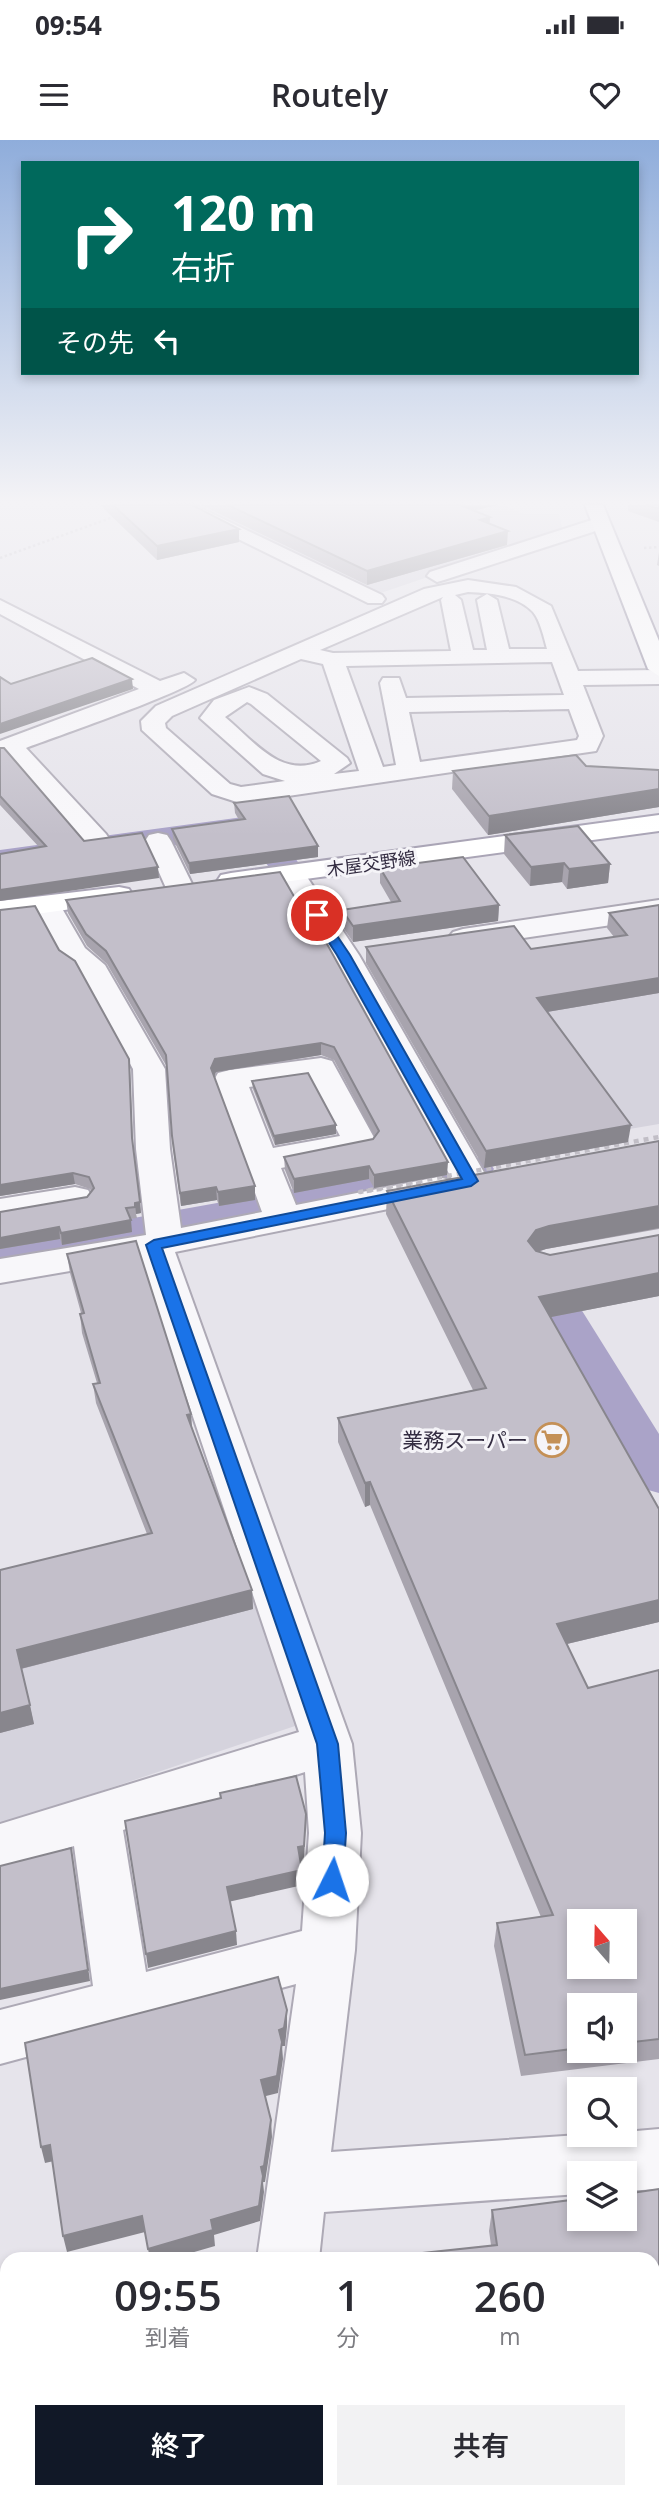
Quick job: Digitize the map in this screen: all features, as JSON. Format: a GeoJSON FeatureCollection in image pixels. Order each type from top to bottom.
{"type":"FeatureCollection","features":[{"type":"Feature","properties":{"kind":"main road"},"geometry":{"type":"LineString","coordinates":[[637,615],[659,669]]}},
{"type":"Feature","properties":{"kind":"main road","name":"木屋交野線"},"geometry":{"type":"LineString","coordinates":[[0,910],[291,874],[659,823]]}},
{"type":"Feature","properties":{"kind":"street"},"geometry":{"type":"LineString","coordinates":[[17,615],[159,690]]}},
{"type":"Feature","properties":{"kind":"street"},"geometry":{"type":"LineString","coordinates":[[97,840],[5,748],[355,615]]}},
{"type":"Feature","properties":{"kind":"street"},"geometry":{"type":"LineString","coordinates":[[364,615],[238,690],[164,711],[153,721],[154,730],[221,789],[240,795],[532,756],[587,746],[592,740],[546,615]]}},
{"type":"Feature","properties":{"kind":"street"},"geometry":{"type":"LineString","coordinates":[[378,615],[385,660],[410,773]]}},
{"type":"Feature","properties":{"kind":"street"},"geometry":{"type":"LineString","coordinates":[[415,615],[422,658]]}},
{"type":"Feature","properties":{"kind":"street"},"geometry":{"type":"LineString","coordinates":[[455,615],[463,657]]}},
{"type":"Feature","properties":{"kind":"street"},"geometry":{"type":"LineString","coordinates":[[492,615],[510,656],[534,688],[488,688],[486,704],[493,719],[545,726],[552,730],[554,735],[532,756]]}},
{"type":"Feature","properties":{"kind":"street"},"geometry":{"type":"LineString","coordinates":[[302,652],[333,660],[561,655]]}},
{"type":"Feature","properties":{"kind":"street"},"geometry":{"type":"LineString","coordinates":[[333,660],[374,778]]}},
{"type":"Feature","properties":{"kind":"street"},"geometry":{"type":"LineString","coordinates":[[569,678],[659,677]]}},
{"type":"Feature","properties":{"kind":"street"},"geometry":{"type":"LineString","coordinates":[[238,690],[270,708],[338,763],[309,776],[281,773],[264,762],[212,718],[216,709],[238,690]]}},
{"type":"Feature","properties":{"kind":"street"},"geometry":{"type":"LineString","coordinates":[[397,705],[578,702]]}},
{"type":"Feature","properties":{"kind":"street"},"geometry":{"type":"LineString","coordinates":[[480,729],[467,726],[461,716],[486,704]]}},
{"type":"Feature","properties":{"kind":"street"},"geometry":{"type":"LineString","coordinates":[[230,735],[255,729],[238,715],[270,708]]}},
{"type":"Feature","properties":{"kind":"street"},"geometry":{"type":"LineString","coordinates":[[264,762],[286,754],[284,750],[262,741],[264,734],[293,726]]}},
{"type":"Feature","properties":{"kind":"street"},"geometry":{"type":"LineString","coordinates":[[489,762],[516,742],[517,736],[509,732]]}},
{"type":"Feature","properties":{"kind":"street"},"geometry":{"type":"LineString","coordinates":[[158,841],[158,890]]}},
{"type":"Feature","properties":{"kind":"street"},"geometry":{"type":"LineString","coordinates":[[0,1271],[279,1209],[484,1179],[357,953],[291,874]]}},
{"type":"Feature","properties":{"kind":"street"},"geometry":{"type":"LineString","coordinates":[[515,903],[533,928]]}},
{"type":"Feature","properties":{"kind":"street"},"geometry":{"type":"LineString","coordinates":[[47,904],[73,953],[90,965],[149,1069],[161,1235],[328,1744],[335,1833],[328,1950],[289,2252]]}},
{"type":"Feature","properties":{"kind":"street"},"geometry":{"type":"LineString","coordinates":[[438,941],[659,909]]}},
{"type":"Feature","properties":{"kind":"street"},"geometry":{"type":"LineString","coordinates":[[261,1161],[279,1209]]}},
{"type":"Feature","properties":{"kind":"street"},"geometry":{"type":"LineString","coordinates":[[0,1210],[75,1198]]}},
{"type":"Feature","properties":{"kind":"street"},"geometry":{"type":"LineString","coordinates":[[0,1847],[328,1744]]}},
{"type":"Feature","properties":{"kind":"street"},"geometry":{"type":"LineString","coordinates":[[96,1817],[123,2004]]}},
{"type":"Feature","properties":{"kind":"street"},"geometry":{"type":"LineString","coordinates":[[0,2037],[328,1950]]}},
{"type":"Feature","properties":{"kind":"street"},"geometry":{"type":"LineString","coordinates":[[297,2184],[659,2159]]}},
{"type":"Feature","properties":{"kind":"path"},"geometry":{"type":"LineString","coordinates":[[421,1183],[360,1192],[659,1137]]}},
{"type":"Feature","properties":{"kind":"shaded area"},"geometry":{"type":"Polygon","coordinates":[[[659,942],[659,1124],[481,1154],[375,983],[659,942]]]}},
{"type":"Feature","properties":{"kind":"shaded area"},"geometry":{"type":"Polygon","coordinates":[[[246,1528],[298,1725],[0,1825],[0,1587],[246,1528]]]}},
{"type":"Feature","properties":{"kind":"building"},"geometry":{"type":"Polygon","coordinates":[[[92,658],[132,679],[0,724],[0,677],[11,684],[92,658]]]}},
{"type":"Feature","properties":{"kind":"building"},"geometry":{"type":"Polygon","coordinates":[[[0,748],[4,748],[84,841],[142,833],[158,867],[0,890],[0,854],[46,846],[0,796],[0,748]]]}},
{"type":"Feature","properties":{"kind":"building"},"geometry":{"type":"Polygon","coordinates":[[[576,755],[586,766],[659,770],[659,789],[489,816],[453,771],[576,755]]]}},
{"type":"Feature","properties":{"kind":"building"},"geometry":{"type":"Polygon","coordinates":[[[289,796],[318,846],[189,863],[172,829],[245,819],[234,803],[289,796]]]}},
{"type":"Feature","properties":{"kind":"building"},"geometry":{"type":"Polygon","coordinates":[[[578,826],[610,864],[569,869],[564,863],[531,867],[505,835],[578,826]]]}},
{"type":"Feature","properties":{"kind":"building"},"geometry":{"type":"Polygon","coordinates":[[[463,857],[499,905],[353,926],[342,910],[400,901],[380,868],[463,857]]]}},
{"type":"Feature","properties":{"kind":"building"},"geometry":{"type":"Polygon","coordinates":[[[280,872],[307,919],[327,944],[448,1162],[374,1175],[369,1166],[294,1179],[284,1157],[373,1139],[379,1131],[334,1047],[321,1043],[215,1059],[211,1068],[255,1186],[218,1192],[216,1187],[180,1193],[172,1136],[166,1055],[106,951],[86,934],[66,900],[280,872]]]}},
{"type":"Feature","properties":{"kind":"building"},"geometry":{"type":"Polygon","coordinates":[[[659,905],[659,978],[537,998],[631,1125],[486,1151],[366,947],[514,926],[531,949],[627,935],[609,913],[659,905]]]}},
{"type":"Feature","properties":{"kind":"building"},"geometry":{"type":"Polygon","coordinates":[[[35,906],[59,950],[75,961],[129,1059],[132,1138],[140,1202],[135,1203],[135,1207],[126,1208],[131,1220],[61,1233],[59,1227],[0,1238],[0,1212],[87,1197],[94,1188],[89,1177],[73,1173],[0,1185],[0,910],[35,906]]]}},
{"type":"Feature","properties":{"kind":"building"},"geometry":{"type":"Polygon","coordinates":[[[308,1073],[336,1125],[274,1136],[252,1081],[308,1073]]]}},
{"type":"Feature","properties":{"kind":"building"},"geometry":{"type":"Polygon","coordinates":[[[659,1141],[659,1206],[549,1226],[536,1230],[528,1241],[536,1251],[550,1255],[659,1235],[659,1273],[539,1297],[659,1509],[659,1600],[557,1624],[588,1688],[659,1670],[659,2039],[637,2042],[637,1993],[567,1993],[567,2050],[525,2055],[497,1923],[553,1915],[370,1482],[365,1483],[338,1418],[486,1388],[387,1191],[659,1141]]]}},
{"type":"Feature","properties":{"kind":"building"},"geometry":{"type":"Polygon","coordinates":[[[136,1241],[191,1414],[187,1415],[252,1590],[17,1650],[30,1705],[0,1713],[0,1570],[152,1533],[93,1384],[100,1383],[80,1314],[84,1313],[67,1254],[136,1241]]]}},
{"type":"Feature","properties":{"kind":"building"},"geometry":{"type":"Polygon","coordinates":[[[296,1776],[306,1814],[304,1846],[298,1847],[302,1870],[227,1887],[236,1931],[146,1954],[125,1821],[221,1798],[220,1793],[296,1776]]]}},
{"type":"Feature","properties":{"kind":"building"},"geometry":{"type":"Polygon","coordinates":[[[71,1848],[88,1970],[0,1989],[0,1866],[71,1848]]]}},
{"type":"Feature","properties":{"kind":"building"},"geometry":{"type":"Polygon","coordinates":[[[278,1977],[287,2010],[284,2028],[279,2030],[282,2042],[277,2076],[261,2080],[271,2120],[264,2166],[261,2167],[263,2176],[259,2206],[211,2220],[213,2230],[148,2249],[142,2216],[63,2236],[50,2145],[41,2147],[25,2043],[278,1977]]]}},
{"type":"Feature","properties":{"kind":"building"},"geometry":{"type":"Polygon","coordinates":[[[659,2189],[659,2252],[432,2252],[497,2245],[492,2210],[567,2201],[567,2231],[637,2231],[637,2192],[659,2189]]]}},
{"type":"Feature","properties":{"kind":"waterway"},"geometry":{"type":"LineString","coordinates":[[0,860],[257,824],[318,918]]}},
{"type":"Feature","properties":{"kind":"waterway"},"geometry":{"type":"LineString","coordinates":[[0,1256],[473,1169]]}},
{"type":"Feature","properties":{"kind":"waterway"},"geometry":{"type":"LineString","coordinates":[[530,1263],[659,1475]]}},
{"type":"Feature","properties":{"kind":"place","name":"業務スーパー"},"geometry":{"type":"Point","coordinates":[552,1440]}},
{"type":"Feature","properties":{"kind":"route"},"geometry":{"type":"LineString","coordinates":[[317,915],[344,955],[471,1181],[154,1245],[328,1744],[335,1833],[332,1880]]}}]}
